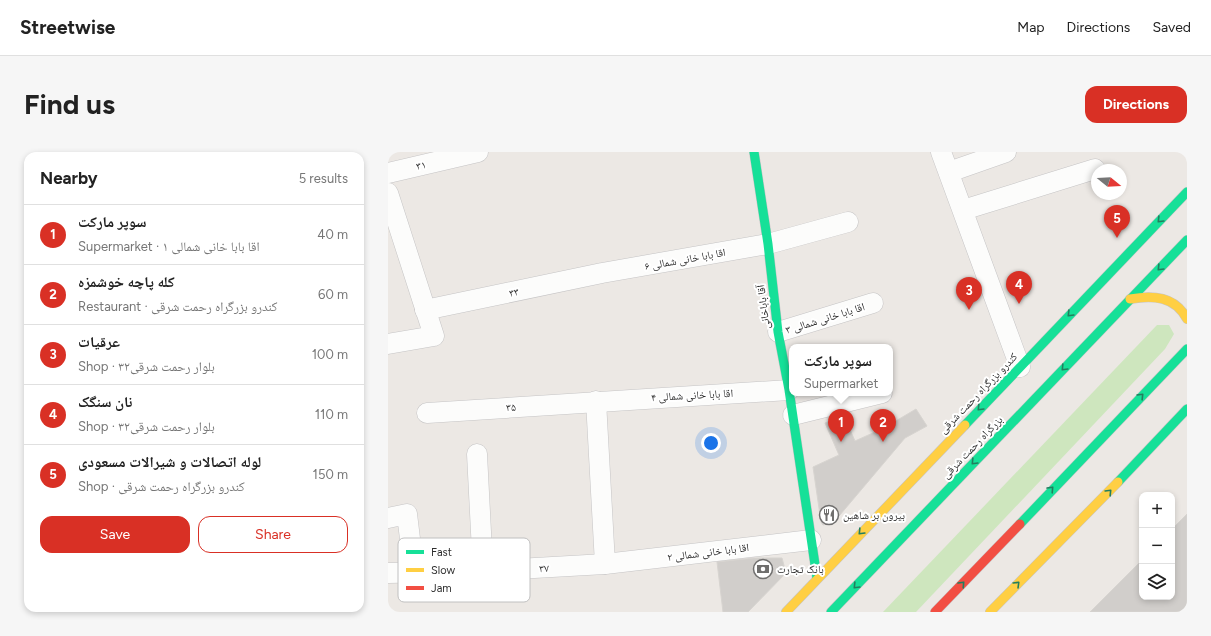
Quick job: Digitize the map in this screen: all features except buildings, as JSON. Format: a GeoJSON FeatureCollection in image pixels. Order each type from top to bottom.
{"type":"FeatureCollection","features":[{"type":"Feature","properties":{"kind":"main road","name":"آقا باباخانی"},"geometry":{"type":"LineString","coordinates":[[754,152],[768,244],[778,332],[789,390]]}},
{"type":"Feature","properties":{"kind":"main road","name":"کندرو بزرگراه رحمت شرقی"},"geometry":{"type":"LineString","coordinates":[[786,612],[1187,192]]}},
{"type":"Feature","properties":{"kind":"main road","name":"بزرگراه رحمت شرقی"},"geometry":{"type":"LineString","coordinates":[[831,612],[1187,240]]}},
{"type":"Feature","properties":{"kind":"main road"},"geometry":{"type":"LineString","coordinates":[[1130,299],[1153,297],[1172,301],[1180,308],[1187,319]]}},
{"type":"Feature","properties":{"kind":"main road"},"geometry":{"type":"LineString","coordinates":[[935,612],[1186,350],[1187,338]]}},
{"type":"Feature","properties":{"kind":"main road","name":"آقا باباخانی"},"geometry":{"type":"LineString","coordinates":[[790,396],[817,578]]}},
{"type":"Feature","properties":{"kind":"main road"},"geometry":{"type":"LineString","coordinates":[[990,612],[1130,470],[1187,409]]}},
{"type":"Feature","properties":{"kind":"street","name":"۳۱"},"geometry":{"type":"LineString","coordinates":[[388,173],[478,152]]}},
{"type":"Feature","properties":{"kind":"street"},"geometry":{"type":"LineString","coordinates":[[941,152],[1020,367]]}},
{"type":"Feature","properties":{"kind":"street"},"geometry":{"type":"LineString","coordinates":[[949,172],[1006,152]]}},
{"type":"Feature","properties":{"kind":"street"},"geometry":{"type":"LineString","coordinates":[[963,210],[1091,170]]}},
{"type":"Feature","properties":{"kind":"street"},"geometry":{"type":"LineString","coordinates":[[388,344],[434,336],[389,199]]}},
{"type":"Feature","properties":{"kind":"street","name":"۶ اقا بابا خانی شمالی"},"geometry":{"type":"LineString","coordinates":[[602,273],[768,244],[848,222]]}},
{"type":"Feature","properties":{"kind":"street","name":"۳۳"},"geometry":{"type":"LineString","coordinates":[[425,310],[602,273]]}},
{"type":"Feature","properties":{"kind":"street","name":"۳ اقا بابا خانی شمالی"},"geometry":{"type":"LineString","coordinates":[[778,332],[873,303]]}},
{"type":"Feature","properties":{"kind":"street","name":"۴ اقا بابا خانی شمالی"},"geometry":{"type":"LineString","coordinates":[[596,401],[789,390]]}},
{"type":"Feature","properties":{"kind":"street"},"geometry":{"type":"LineString","coordinates":[[793,415],[869,396]]}},
{"type":"Feature","properties":{"kind":"street"},"geometry":{"type":"LineString","coordinates":[[596,401],[605,564]]}},
{"type":"Feature","properties":{"kind":"street","name":"۳۵"},"geometry":{"type":"LineString","coordinates":[[427,413],[596,401]]}},
{"type":"Feature","properties":{"kind":"street"},"geometry":{"type":"LineString","coordinates":[[477,454],[481,538]]}},
{"type":"Feature","properties":{"kind":"street"},"geometry":{"type":"LineString","coordinates":[[388,518],[407,514],[410,538]]}},
{"type":"Feature","properties":{"kind":"street","name":"۲ اقا بابا خانی شمالی"},"geometry":{"type":"LineString","coordinates":[[605,564],[811,540]]}},
{"type":"Feature","properties":{"kind":"street","name":"۳۷"},"geometry":{"type":"LineString","coordinates":[[530,568],[605,564]]}},
{"type":"Feature","properties":{"kind":"street","name":"۳۷"},"geometry":{"type":"LineString","coordinates":[[388,573],[398,573]]}},
{"type":"Feature","properties":{"kind":"green space"},"geometry":{"type":"Polygon","coordinates":[[[1157,325],[1169,325],[1174,334],[1165,349],[916,612],[883,612],[1157,325]]]}},
{"type":"Feature","properties":{"kind":"traffic: fast"},"geometry":{"type":"LineString","coordinates":[[754,152],[768,244],[778,332],[789,390]]}},
{"type":"Feature","properties":{"kind":"traffic: fast"},"geometry":{"type":"LineString","coordinates":[[965,425],[1187,192]]}},
{"type":"Feature","properties":{"kind":"traffic: fast"},"geometry":{"type":"LineString","coordinates":[[831,612],[1187,240]]}},
{"type":"Feature","properties":{"kind":"traffic: fast"},"geometry":{"type":"LineString","coordinates":[[1020,524],[1187,349]]}},
{"type":"Feature","properties":{"kind":"traffic: fast"},"geometry":{"type":"LineString","coordinates":[[790,396],[817,578]]}},
{"type":"Feature","properties":{"kind":"traffic: fast"},"geometry":{"type":"LineString","coordinates":[[1118,482],[1187,409]]}},
{"type":"Feature","properties":{"kind":"traffic: slow"},"geometry":{"type":"LineString","coordinates":[[1130,299],[1147,297],[1163,299],[1176,306],[1182,311],[1187,319]]}},
{"type":"Feature","properties":{"kind":"traffic: slow"},"geometry":{"type":"LineString","coordinates":[[786,612],[965,425]]}},
{"type":"Feature","properties":{"kind":"traffic: slow"},"geometry":{"type":"LineString","coordinates":[[990,612],[1118,482]]}},
{"type":"Feature","properties":{"kind":"traffic: jam"},"geometry":{"type":"LineString","coordinates":[[935,612],[1020,524]]}},
{"type":"Feature","properties":{"kind":"place","name":"لوله اتصالات و شیرالات مسعودی"},"geometry":{"type":"Point","coordinates":[1117,238]}},
{"type":"Feature","properties":{"kind":"place","name":"نان سنگک"},"geometry":{"type":"Point","coordinates":[1019,304]}},
{"type":"Feature","properties":{"kind":"place","name":"عرقیات"},"geometry":{"type":"Point","coordinates":[969,310]}},
{"type":"Feature","properties":{"kind":"place","name":"سوپر مارکت"},"geometry":{"type":"Point","coordinates":[841,442]}},
{"type":"Feature","properties":{"kind":"place","name":"کله پاچه خوشمزه"},"geometry":{"type":"Point","coordinates":[883,442]}},
{"type":"Feature","properties":{"kind":"place","name":"بیرون بر شاهین"},"geometry":{"type":"Point","coordinates":[829,515]}},
{"type":"Feature","properties":{"kind":"place","name":"بانک تجارت"},"geometry":{"type":"Point","coordinates":[763,569]}}]}
